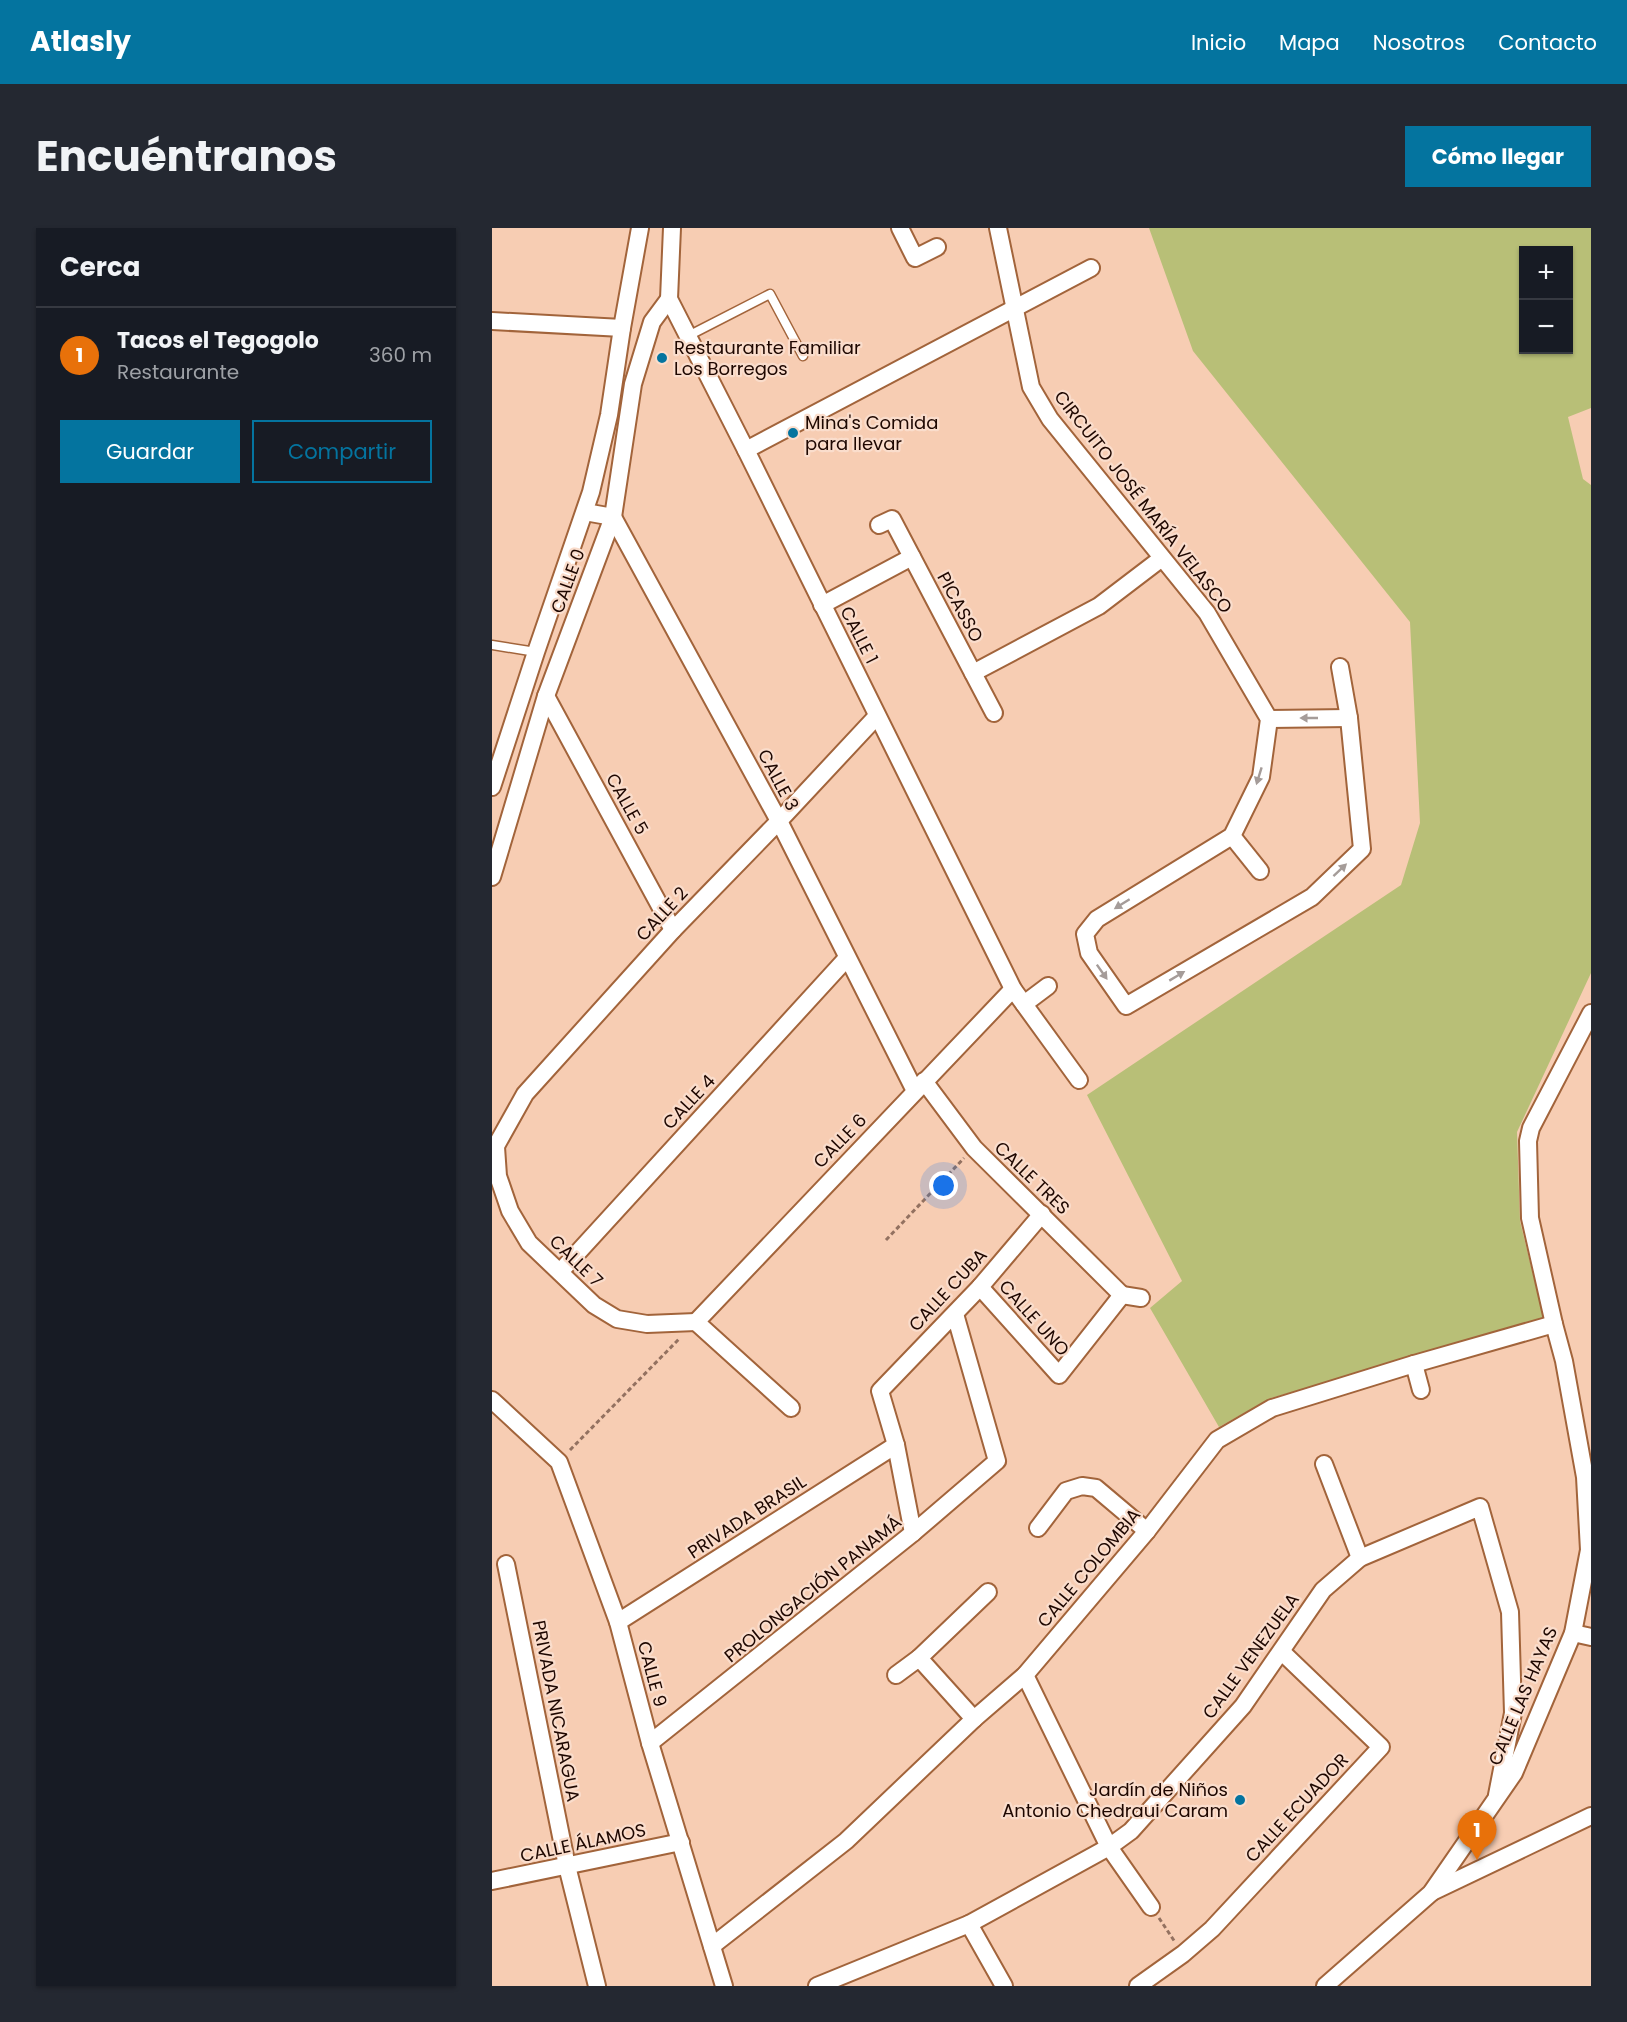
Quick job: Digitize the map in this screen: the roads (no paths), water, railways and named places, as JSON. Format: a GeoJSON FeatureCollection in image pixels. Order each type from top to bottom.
{"type":"FeatureCollection","features":[{"type":"Feature","properties":{"kind":"street"},"geometry":{"type":"LineString","coordinates":[[492,787],[585,512],[609,415],[640,228]]}},
{"type":"Feature","properties":{"kind":"street"},"geometry":{"type":"LineString","coordinates":[[669,299],[672,228]]}},
{"type":"Feature","properties":{"kind":"street"},"geometry":{"type":"LineString","coordinates":[[900,228],[915,258],[937,247]]}},
{"type":"Feature","properties":{"kind":"street","name":"CIRCUITO JOSÉ MARÍA VELASCO"},"geometry":{"type":"LineString","coordinates":[[998,228],[1031,387],[1050,419],[1207,613],[1269,719]]}},
{"type":"Feature","properties":{"kind":"street"},"geometry":{"type":"LineString","coordinates":[[746,450],[1091,268]]}},
{"type":"Feature","properties":{"kind":"street","name":"CALLE 1"},"geometry":{"type":"LineString","coordinates":[[669,299],[1013,989],[1079,1080]]}},
{"type":"Feature","properties":{"kind":"street","name":"CALLE 0"},"geometry":{"type":"LineString","coordinates":[[492,877],[546,696],[613,517],[633,384],[652,322],[669,299]]}},
{"type":"Feature","properties":{"kind":"street"},"geometry":{"type":"LineString","coordinates":[[492,321],[622,328]]}},
{"type":"Feature","properties":{"kind":"street"},"geometry":{"type":"LineString","coordinates":[[585,512],[613,517]]}},
{"type":"Feature","properties":{"kind":"street","name":"CALLE 3"},"geometry":{"type":"LineString","coordinates":[[613,517],[779,821],[848,958],[919,1086]]}},
{"type":"Feature","properties":{"kind":"street","name":"PICASSO"},"geometry":{"type":"LineString","coordinates":[[886,522],[912,556],[994,713]]}},
{"type":"Feature","properties":{"kind":"street"},"geometry":{"type":"LineString","coordinates":[[822,605],[912,556]]}},
{"type":"Feature","properties":{"kind":"street"},"geometry":{"type":"LineString","coordinates":[[973,673],[1099,606],[1162,558]]}},
{"type":"Feature","properties":{"kind":"street"},"geometry":{"type":"LineString","coordinates":[[1340,667],[1349,718],[1362,849],[1312,897],[1126,1006],[1089,953],[1084,934],[1097,919],[1232,836],[1261,777],[1269,719],[1349,718]]}},
{"type":"Feature","properties":{"kind":"street","name":"CALLE 5"},"geometry":{"type":"LineString","coordinates":[[546,696],[673,930]]}},
{"type":"Feature","properties":{"kind":"street","name":"CALLE 2"},"geometry":{"type":"LineString","coordinates":[[494,1150],[525,1094],[673,930],[877,716]]}},
{"type":"Feature","properties":{"kind":"street"},"geometry":{"type":"LineString","coordinates":[[1232,836],[1260,871]]}},
{"type":"Feature","properties":{"kind":"street","name":"CALLE 4"},"geometry":{"type":"LineString","coordinates":[[560,1272],[848,958]]}},
{"type":"Feature","properties":{"kind":"street"},"geometry":{"type":"LineString","coordinates":[[1024,1004],[1048,986]]}},
{"type":"Feature","properties":{"kind":"street","name":"CALLE 6"},"geometry":{"type":"LineString","coordinates":[[696,1322],[1013,989]]}},
{"type":"Feature","properties":{"kind":"street","name":"CALLE LAS HAYAS"},"geometry":{"type":"LineString","coordinates":[[1326,1986],[1431,1893],[1514,1773],[1573,1633],[1589,1551],[1585,1478],[1564,1361],[1530,1218],[1528,1141],[1531,1128],[1591,1013]]}},
{"type":"Feature","properties":{"kind":"street","name":"CALLE TRES"},"geometry":{"type":"LineString","coordinates":[[919,1086],[974,1148],[1122,1295]]}},
{"type":"Feature","properties":{"kind":"street","name":"CALLE 7"},"geometry":{"type":"LineString","coordinates":[[494,1150],[498,1176],[510,1211],[529,1243],[594,1305],[617,1319],[647,1324],[696,1322]]}},
{"type":"Feature","properties":{"kind":"street","name":"CALLE CUBA"},"geometry":{"type":"LineString","coordinates":[[896,1444],[880,1391],[980,1287],[1042,1214]]}},
{"type":"Feature","properties":{"kind":"street","name":"CALLE UNO"},"geometry":{"type":"LineString","coordinates":[[980,1287],[1059,1375],[1122,1295]]}},
{"type":"Feature","properties":{"kind":"street"},"geometry":{"type":"LineString","coordinates":[[1122,1295],[1141,1298]]}},
{"type":"Feature","properties":{"kind":"street","name":"PROLONGACIÓN PANAMÁ"},"geometry":{"type":"LineString","coordinates":[[650,1743],[913,1533],[997,1461],[955,1314]]}},
{"type":"Feature","properties":{"kind":"street"},"geometry":{"type":"LineString","coordinates":[[696,1322],[791,1408]]}},
{"type":"Feature","properties":{"kind":"street","name":"CALLE COLOMBIA"},"geometry":{"type":"LineString","coordinates":[[712,1946],[846,1841],[974,1719],[1025,1675],[1147,1531],[1217,1440],[1272,1408],[1554,1324]]}},
{"type":"Feature","properties":{"kind":"street"},"geometry":{"type":"LineString","coordinates":[[1414,1364],[1421,1390]]}},
{"type":"Feature","properties":{"kind":"street","name":"CALLE 9"},"geometry":{"type":"LineString","coordinates":[[492,1400],[559,1462],[618,1622],[650,1743],[724,1986]]}},
{"type":"Feature","properties":{"kind":"street"},"geometry":{"type":"LineString","coordinates":[[896,1444],[913,1533]]}},
{"type":"Feature","properties":{"kind":"street","name":"PRIVADA BRASIL"},"geometry":{"type":"LineString","coordinates":[[618,1622],[896,1444]]}},
{"type":"Feature","properties":{"kind":"street"},"geometry":{"type":"LineString","coordinates":[[1324,1464],[1360,1558]]}},
{"type":"Feature","properties":{"kind":"street"},"geometry":{"type":"LineString","coordinates":[[1038,1528],[1066,1491],[1082,1486],[1096,1488],[1147,1531]]}},
{"type":"Feature","properties":{"kind":"street","name":"CALLE VENEZUELA"},"geometry":{"type":"LineString","coordinates":[[817,1986],[969,1924],[1109,1847],[1131,1831],[1243,1706],[1323,1590],[1360,1558],[1480,1507],[1510,1612],[1513,1713],[1497,1795]]}},
{"type":"Feature","properties":{"kind":"street","name":"PRIVADA NICARAGUA"},"geometry":{"type":"LineString","coordinates":[[506,1564],[567,1866],[597,1986]]}},
{"type":"Feature","properties":{"kind":"street"},"geometry":{"type":"LineString","coordinates":[[896,1675],[919,1658],[988,1592]]}},
{"type":"Feature","properties":{"kind":"street"},"geometry":{"type":"LineString","coordinates":[[1573,1633],[1591,1636]]}},
{"type":"Feature","properties":{"kind":"street","name":"CALLE ECUADOR"},"geometry":{"type":"LineString","coordinates":[[1138,1986],[1183,1954],[1212,1929],[1381,1747],[1282,1652]]}},
{"type":"Feature","properties":{"kind":"street"},"geometry":{"type":"LineString","coordinates":[[919,1658],[974,1719]]}},
{"type":"Feature","properties":{"kind":"street"},"geometry":{"type":"LineString","coordinates":[[1025,1675],[1109,1847],[1151,1907]]}},
{"type":"Feature","properties":{"kind":"street"},"geometry":{"type":"LineString","coordinates":[[1431,1893],[1591,1816]]}},
{"type":"Feature","properties":{"kind":"street","name":"CALLE ÁLAMOS"},"geometry":{"type":"LineString","coordinates":[[492,1881],[681,1842]]}},
{"type":"Feature","properties":{"kind":"street"},"geometry":{"type":"LineString","coordinates":[[969,1924],[1004,1986]]}},
{"type":"Feature","properties":{"kind":"lane"},"geometry":{"type":"LineString","coordinates":[[688,336],[770,294],[803,356]]}},
{"type":"Feature","properties":{"kind":"lane"},"geometry":{"type":"LineString","coordinates":[[492,645],[536,652]]}},
{"type":"Feature","properties":{"kind":"place","name":"Restaurante Familiar Los Borregos"},"geometry":{"type":"Point","coordinates":[662,358]}},
{"type":"Feature","properties":{"kind":"place","name":"Mina's Comida para llevar"},"geometry":{"type":"Point","coordinates":[793,433]}},
{"type":"Feature","properties":{"kind":"place","name":"Jardín de Niños Antonio Chedraui Caram"},"geometry":{"type":"Point","coordinates":[1240,1800]}},
{"type":"Feature","properties":{"kind":"place","name":"Tacos el Tegogolo"},"geometry":{"type":"Point","coordinates":[1477,1860]}}]}
